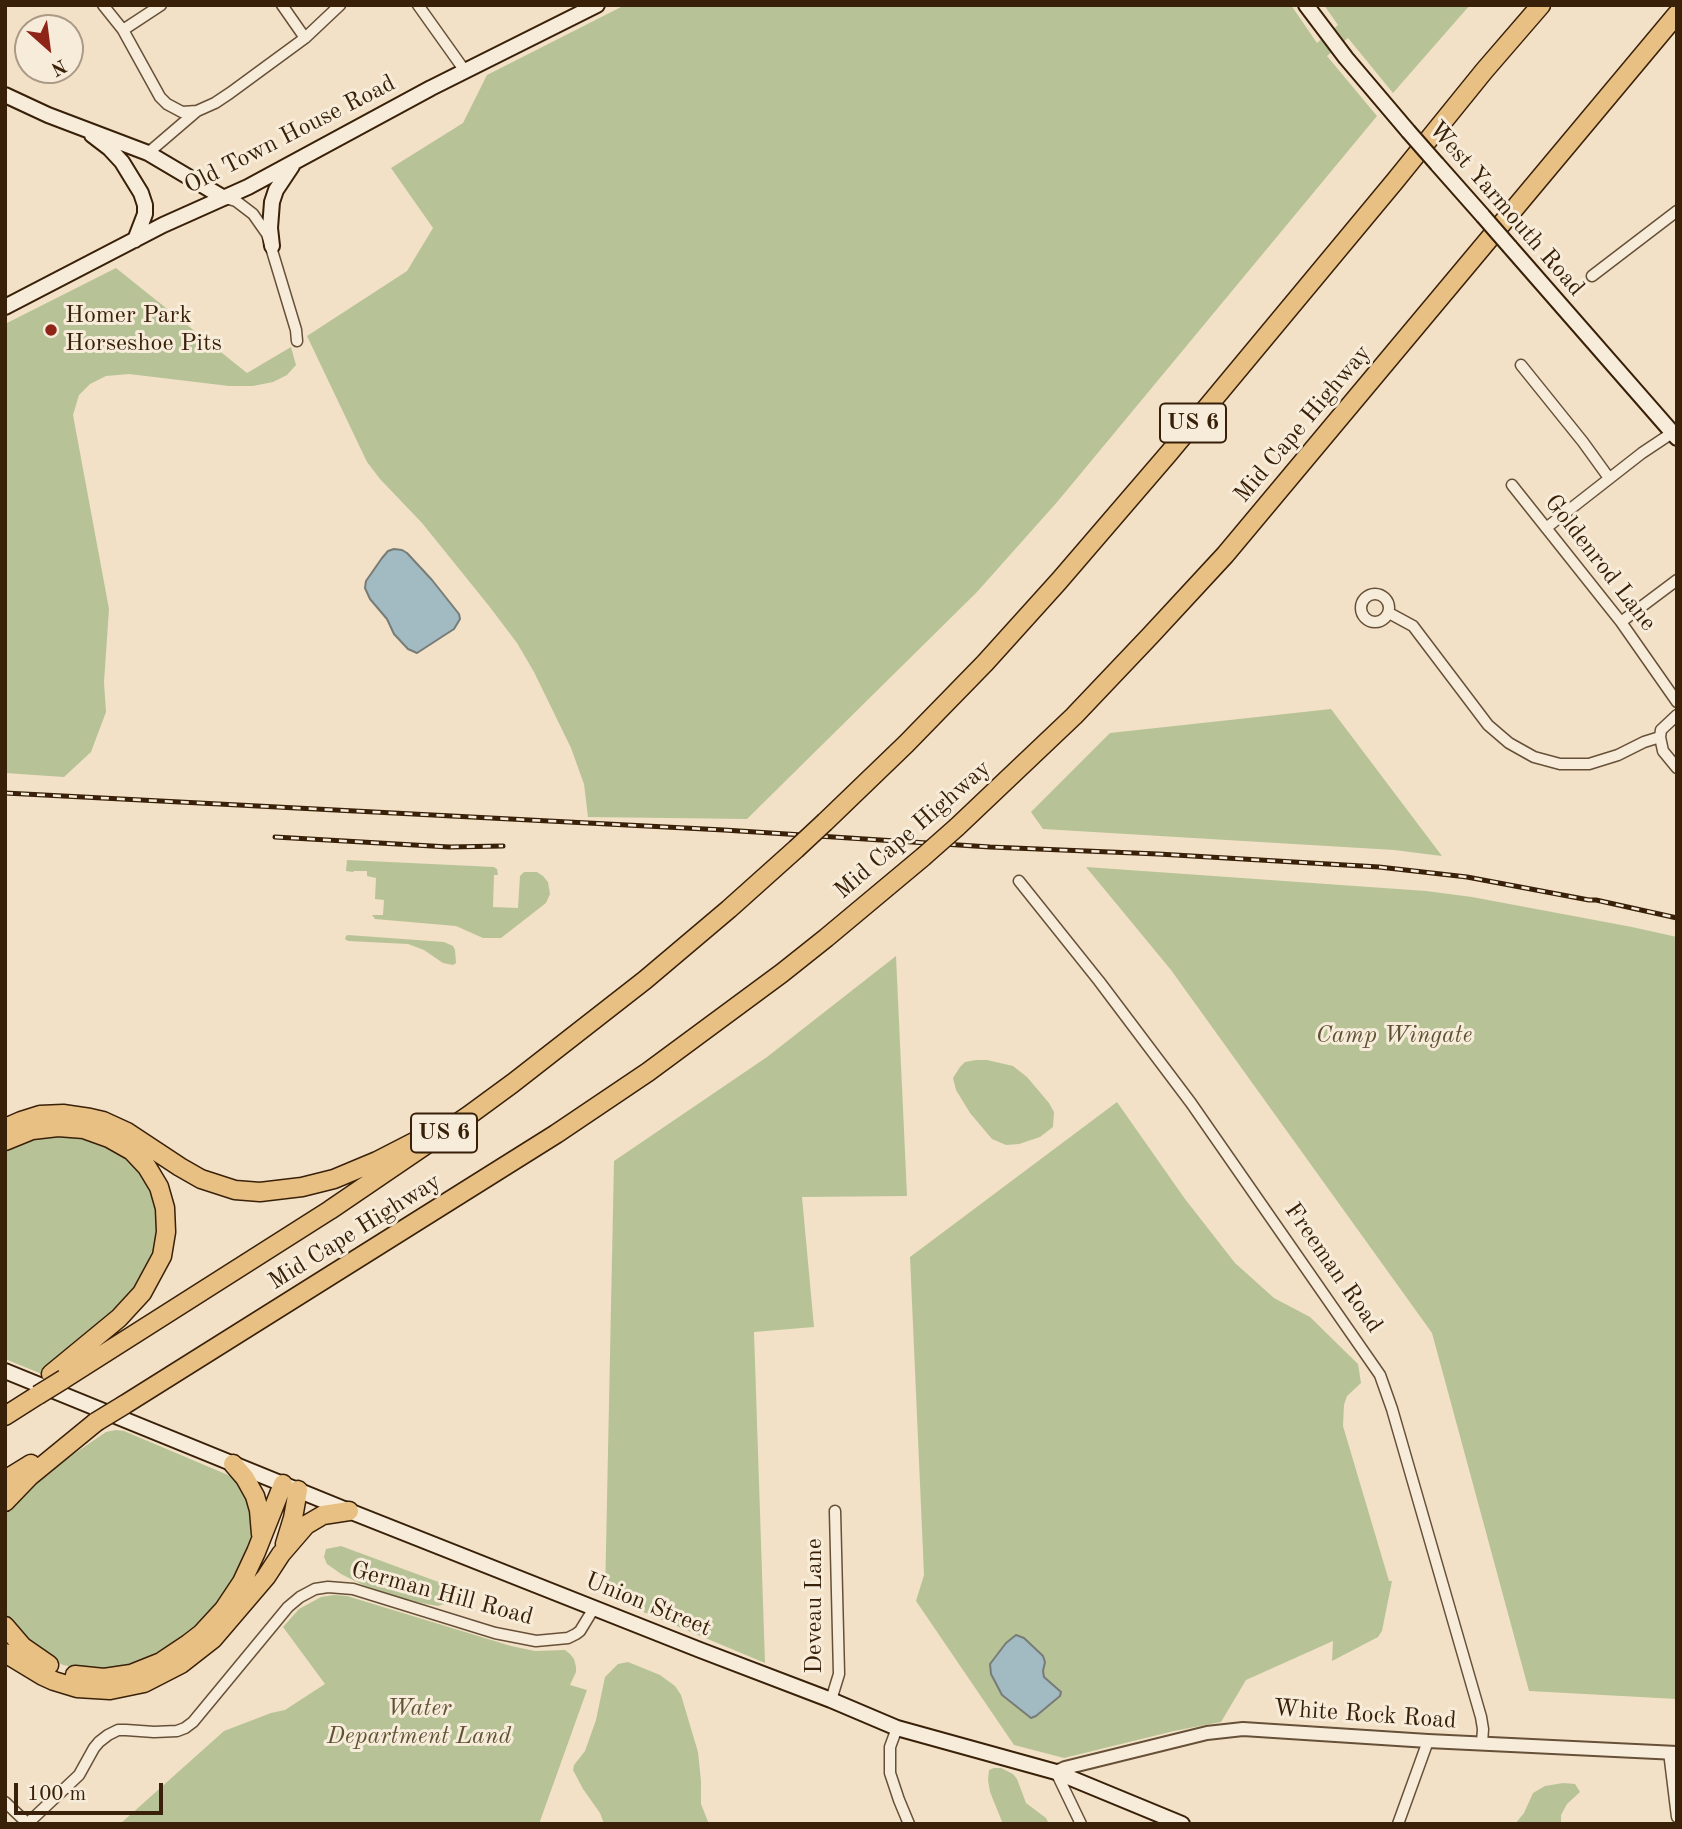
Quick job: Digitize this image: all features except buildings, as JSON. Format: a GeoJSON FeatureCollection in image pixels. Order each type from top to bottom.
{"type":"FeatureCollection","features":[{"type":"Feature","properties":{"kind":"highway","name":"Mid Cape Highway"},"geometry":{"type":"LineString","coordinates":[[5,1416],[57,1376],[330,1210],[468,1116],[636,987],[796,849],[906,744],[985,663],[1059,581],[1541,5]]}},
{"type":"Feature","properties":{"kind":"highway","name":"Mid Cape Highway"},"geometry":{"type":"LineString","coordinates":[[5,1480],[99,1416],[124,1405],[620,1091],[771,981],[923,857],[1074,716],[1216,565],[1677,14]]}},
{"type":"Feature","properties":{"kind":"highway"},"geometry":{"type":"LineString","coordinates":[[5,1128],[40,1115],[63,1114],[103,1121],[127,1132],[201,1179],[235,1190],[260,1192],[288,1190],[334,1179],[468,1116]]}},
{"type":"Feature","properties":{"kind":"highway"},"geometry":{"type":"LineString","coordinates":[[5,1141],[32,1130],[58,1126],[84,1129],[109,1138],[132,1151],[147,1167],[159,1187],[165,1208],[166,1232],[162,1256],[142,1293],[57,1376]]}},
{"type":"Feature","properties":{"kind":"highway"},"geometry":{"type":"LineString","coordinates":[[5,1410],[33,1394]]}},
{"type":"Feature","properties":{"kind":"highway"},"geometry":{"type":"LineString","coordinates":[[5,1502],[30,1476],[99,1416]]}},
{"type":"Feature","properties":{"kind":"highway"},"geometry":{"type":"LineString","coordinates":[[233,1464],[255,1496],[261,1538]]}},
{"type":"Feature","properties":{"kind":"highway"},"geometry":{"type":"LineString","coordinates":[[5,1626],[32,1656],[64,1672],[96,1678],[131,1674],[161,1662],[201,1634],[224,1609],[242,1582],[261,1538],[290,1487]]}},
{"type":"Feature","properties":{"kind":"highway"},"geometry":{"type":"LineString","coordinates":[[281,1554],[290,1531],[290,1487]]}},
{"type":"Feature","properties":{"kind":"highway"},"geometry":{"type":"LineString","coordinates":[[5,1653],[54,1681],[77,1688],[110,1690],[144,1683],[181,1664],[214,1639],[266,1577],[281,1554],[312,1521],[330,1513],[349,1511]]}},
{"type":"Feature","properties":{"kind":"main road","name":"Old Town House Road"},"geometry":{"type":"LineString","coordinates":[[5,307],[295,162],[465,71],[597,5]]}},
{"type":"Feature","properties":{"kind":"main road","name":"West Yarmouth Road"},"geometry":{"type":"LineString","coordinates":[[1306,5],[1338,49],[1408,131],[1674,435]]}},
{"type":"Feature","properties":{"kind":"main road"},"geometry":{"type":"LineString","coordinates":[[5,95],[48,115],[148,153],[224,198]]}},
{"type":"Feature","properties":{"kind":"main road"},"geometry":{"type":"LineString","coordinates":[[80,126],[116,155],[141,193],[145,214],[135,240]]}},
{"type":"Feature","properties":{"kind":"main road"},"geometry":{"type":"LineString","coordinates":[[272,246],[272,202],[276,190],[295,162]]}},
{"type":"Feature","properties":{"kind":"main road","name":"Union Street"},"geometry":{"type":"LineString","coordinates":[[5,1371],[99,1416],[233,1464],[897,1728],[1056,1772],[1182,1824]]}},
{"type":"Feature","properties":{"kind":"street"},"geometry":{"type":"LineString","coordinates":[[103,5],[123,30],[160,97],[182,112],[206,108],[223,98],[305,38],[340,5]]}},
{"type":"Feature","properties":{"kind":"street"},"geometry":{"type":"LineString","coordinates":[[123,30],[161,5]]}},
{"type":"Feature","properties":{"kind":"street"},"geometry":{"type":"LineString","coordinates":[[282,5],[305,38]]}},
{"type":"Feature","properties":{"kind":"street"},"geometry":{"type":"LineString","coordinates":[[418,5],[465,71]]}},
{"type":"Feature","properties":{"kind":"street"},"geometry":{"type":"LineString","coordinates":[[148,153],[197,111]]}},
{"type":"Feature","properties":{"kind":"street"},"geometry":{"type":"LineString","coordinates":[[224,198],[236,201],[253,214],[267,234],[298,341]]}},
{"type":"Feature","properties":{"kind":"street"},"geometry":{"type":"LineString","coordinates":[[1592,276],[1677,211]]}},
{"type":"Feature","properties":{"kind":"street"},"geometry":{"type":"LineString","coordinates":[[1521,365],[1609,478]]}},
{"type":"Feature","properties":{"kind":"street"},"geometry":{"type":"LineString","coordinates":[[1546,527],[1609,478],[1674,435]]}},
{"type":"Feature","properties":{"kind":"street","name":"Goldenrod Lane"},"geometry":{"type":"LineString","coordinates":[[1513,485],[1621,622],[1677,702]]}},
{"type":"Feature","properties":{"kind":"street"},"geometry":{"type":"LineString","coordinates":[[1621,622],[1677,580]]}},
{"type":"Feature","properties":{"kind":"street"},"geometry":{"type":"LineString","coordinates":[[1389,613],[1412,626],[1488,725],[1508,743],[1527,754],[1547,762],[1589,764],[1660,737]]}},
{"type":"Feature","properties":{"kind":"street"},"geometry":{"type":"LineString","coordinates":[[1677,715],[1661,730],[1660,737],[1663,751],[1677,768]]}},
{"type":"Feature","properties":{"kind":"street","name":"Freeman Road"},"geometry":{"type":"LineString","coordinates":[[1019,881],[1099,981],[1191,1104],[1380,1375],[1481,1717],[1482,1744]]}},
{"type":"Feature","properties":{"kind":"street","name":"Deveau Lane"},"geometry":{"type":"LineString","coordinates":[[831,1700],[839,1674],[835,1511]]}},
{"type":"Feature","properties":{"kind":"street","name":"German Hill Road"},"geometry":{"type":"LineString","coordinates":[[27,1824],[79,1776],[99,1742],[118,1730],[166,1732],[185,1728],[202,1712],[288,1607],[315,1590],[328,1587],[354,1589],[495,1633],[536,1641],[560,1640],[576,1634],[594,1608]]}},
{"type":"Feature","properties":{"kind":"street"},"geometry":{"type":"LineString","coordinates":[[897,1728],[890,1747],[890,1773],[909,1824]]}},
{"type":"Feature","properties":{"kind":"street","name":"White Rock Road"},"geometry":{"type":"LineString","coordinates":[[1056,1772],[1207,1733],[1242,1728],[1428,1741],[1673,1752]]}},
{"type":"Feature","properties":{"kind":"street"},"geometry":{"type":"LineString","coordinates":[[1398,1824],[1428,1741]]}},
{"type":"Feature","properties":{"kind":"street"},"geometry":{"type":"LineString","coordinates":[[1673,1752],[1677,1817]]}},
{"type":"Feature","properties":{"kind":"street"},"geometry":{"type":"LineString","coordinates":[[1056,1772],[1081,1824]]}},
{"type":"Feature","properties":{"kind":"street"},"geometry":{"type":"LineString","coordinates":[[5,1802],[27,1824]]}},
{"type":"Feature","properties":{"kind":"green space"},"geometry":{"type":"Polygon","coordinates":[[[625,5],[1291,5],[1317,43],[1338,25],[1324,5],[1470,5],[1393,93],[1348,38],[1327,56],[1377,116],[1058,501],[977,592],[747,819],[588,817],[584,784],[571,748],[534,672],[517,643],[489,606],[422,523],[367,462],[307,336],[407,271],[433,228],[391,168],[463,123],[487,75],[625,5]]]}},
{"type":"Feature","properties":{"kind":"green space"},"geometry":{"type":"Polygon","coordinates":[[[116,268],[247,373],[291,347],[296,365],[287,375],[273,382],[253,386],[229,386],[129,374],[106,376],[90,384],[79,395],[73,415],[109,609],[104,682],[106,712],[91,752],[64,777],[5,773],[5,324],[116,268]]]}},
{"type":"Feature","properties":{"kind":"green space"},"geometry":{"type":"Polygon","coordinates":[[[1331,709],[1442,856],[1394,850],[1043,829],[1031,812],[1110,733],[1331,709]]]}},
{"type":"Feature","properties":{"kind":"green space"},"geometry":{"type":"Polygon","coordinates":[[[347,860],[494,867],[498,875],[494,875],[493,907],[518,908],[520,876],[524,872],[537,872],[543,876],[548,882],[550,894],[546,903],[501,938],[483,938],[456,926],[375,919],[372,915],[383,915],[384,900],[375,899],[376,878],[367,876],[367,871],[346,871],[347,860]]]}},
{"type":"Feature","properties":{"kind":"green space","name":"Camp Wingate"},"geometry":{"type":"Polygon","coordinates":[[[1086,867],[1426,891],[1472,897],[1677,937],[1677,1699],[1529,1691],[1432,1333],[1171,970],[1086,867]]]}},
{"type":"Feature","properties":{"kind":"green space"},"geometry":{"type":"Polygon","coordinates":[[[348,935],[444,942],[453,946],[456,963],[443,963],[424,950],[408,944],[348,941],[345,939],[348,935]]]}},
{"type":"Feature","properties":{"kind":"green space"},"geometry":{"type":"Polygon","coordinates":[[[896,956],[907,1196],[802,1197],[814,1327],[754,1332],[765,1663],[605,1596],[614,1161],[767,1057],[896,956]]]}},
{"type":"Feature","properties":{"kind":"green space"},"geometry":{"type":"Polygon","coordinates":[[[976,1060],[1013,1066],[1027,1077],[1054,1112],[1053,1127],[1040,1137],[1019,1144],[1006,1145],[992,1139],[970,1113],[956,1090],[953,1078],[965,1062],[976,1060]]]}},
{"type":"Feature","properties":{"kind":"green space"},"geometry":{"type":"Polygon","coordinates":[[[1117,1102],[1185,1199],[1235,1263],[1274,1298],[1310,1317],[1358,1364],[1361,1383],[1347,1396],[1343,1426],[1389,1581],[1392,1581],[1382,1631],[1378,1637],[1332,1661],[1333,1641],[1246,1680],[1221,1722],[1064,1758],[1014,1745],[916,1601],[924,1575],[910,1257],[1117,1102]]]}},
{"type":"Feature","properties":{"kind":"green space"},"geometry":{"type":"Polygon","coordinates":[[[38,1134],[89,1136],[135,1162],[152,1185],[159,1210],[161,1236],[155,1259],[138,1288],[95,1331],[42,1374],[5,1359],[5,1148],[38,1134]]]}},
{"type":"Feature","properties":{"kind":"green space"},"geometry":{"type":"Polygon","coordinates":[[[116,1430],[228,1475],[239,1483],[249,1499],[254,1524],[251,1539],[235,1578],[220,1602],[198,1626],[148,1657],[123,1666],[95,1671],[63,1665],[34,1649],[12,1627],[5,1614],[5,1517],[30,1484],[106,1432],[116,1430]]]}},
{"type":"Feature","properties":{"kind":"green space"},"geometry":{"type":"Polygon","coordinates":[[[341,1546],[452,1587],[459,1597],[438,1606],[410,1601],[363,1585],[327,1564],[324,1557],[326,1549],[341,1546]]]}},
{"type":"Feature","properties":{"kind":"green space","name":"Water Department Land"},"geometry":{"type":"Polygon","coordinates":[[[347,1596],[511,1646],[535,1651],[565,1650],[570,1654],[574,1659],[576,1672],[570,1685],[587,1690],[539,1824],[120,1824],[224,1731],[285,1710],[325,1684],[283,1627],[299,1609],[321,1597],[347,1596]]]}},
{"type":"Feature","properties":{"kind":"green space"},"geometry":{"type":"Polygon","coordinates":[[[628,1662],[660,1675],[675,1686],[681,1695],[698,1752],[701,1804],[709,1824],[604,1824],[573,1770],[585,1751],[596,1720],[605,1677],[618,1664],[628,1662]]]}},
{"type":"Feature","properties":{"kind":"green space"},"geometry":{"type":"Polygon","coordinates":[[[1001,1768],[1013,1774],[1026,1803],[1046,1818],[1049,1824],[1003,1824],[988,1780],[989,1770],[1001,1768]]]}},
{"type":"Feature","properties":{"kind":"green space"},"geometry":{"type":"Polygon","coordinates":[[[1575,1784],[1580,1792],[1567,1804],[1561,1815],[1561,1824],[1515,1824],[1524,1813],[1533,1793],[1545,1786],[1575,1784]]]}},
{"type":"Feature","properties":{"kind":"water"},"geometry":{"type":"Polygon","coordinates":[[[394,549],[407,553],[459,614],[460,619],[454,629],[417,653],[408,649],[394,634],[365,588],[366,581],[382,558],[394,549]]]}},
{"type":"Feature","properties":{"kind":"water"},"geometry":{"type":"Polygon","coordinates":[[[1016,1635],[1024,1638],[1043,1656],[1044,1677],[1061,1692],[1060,1696],[1031,1718],[1002,1695],[991,1674],[990,1664],[1006,1643],[1016,1635]]]}},
{"type":"Feature","properties":{"kind":"railway"},"geometry":{"type":"LineString","coordinates":[[5,793],[1379,867],[1467,877],[1596,900],[1677,918]]}},
{"type":"Feature","properties":{"kind":"railway"},"geometry":{"type":"LineString","coordinates":[[275,837],[449,847],[503,846]]}},
{"type":"Feature","properties":{"kind":"place","name":"Homer Park Horseshoe Pits"},"geometry":{"type":"Point","coordinates":[51,330]}}]}
